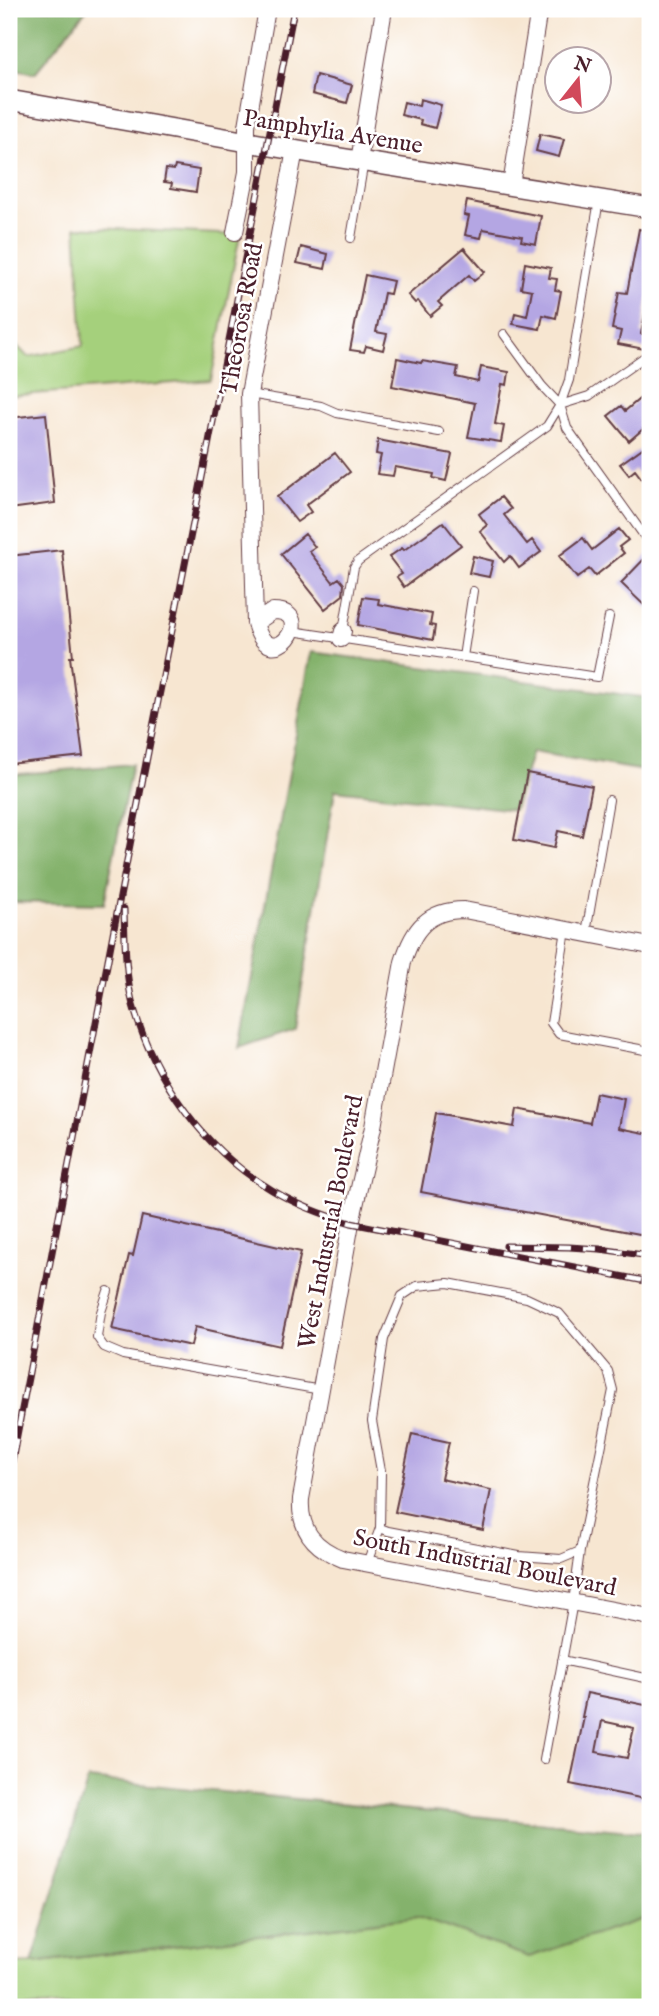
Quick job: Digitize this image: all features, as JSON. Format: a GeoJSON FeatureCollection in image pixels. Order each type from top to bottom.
{"type":"FeatureCollection","features":[{"type":"Feature","properties":{"kind":"street"},"geometry":{"type":"LineString","coordinates":[[235,232],[247,172],[247,126],[267,9]]}},
{"type":"Feature","properties":{"kind":"street"},"geometry":{"type":"LineString","coordinates":[[361,161],[384,9]]}},
{"type":"Feature","properties":{"kind":"street"},"geometry":{"type":"LineString","coordinates":[[511,185],[539,9]]}},
{"type":"Feature","properties":{"kind":"street","name":"Pamphylia Avenue"},"geometry":{"type":"LineString","coordinates":[[9,100],[650,208]]}},
{"type":"Feature","properties":{"kind":"street","name":"Theorosa Road"},"geometry":{"type":"LineString","coordinates":[[254,623],[249,394],[295,150]]}},
{"type":"Feature","properties":{"kind":"street"},"geometry":{"type":"LineString","coordinates":[[278,611],[292,622],[292,631],[286,641],[274,645],[260,638],[254,623],[268,613],[278,611]]}},
{"type":"Feature","properties":{"kind":"street","name":"West Industrial Boulevard"},"geometry":{"type":"LineString","coordinates":[[314,1542],[305,1529],[300,1513],[301,1499],[351,1223],[373,1127],[408,943],[423,923],[442,911],[464,910],[565,930]]}},
{"type":"Feature","properties":{"kind":"street"},"geometry":{"type":"LineString","coordinates":[[565,930],[650,946]]}},
{"type":"Feature","properties":{"kind":"street","name":"South Industrial Boulevard"},"geometry":{"type":"LineString","coordinates":[[314,1542],[328,1553],[343,1559],[650,1617]]}},
{"type":"Feature","properties":{"kind":"lane"},"geometry":{"type":"LineString","coordinates":[[351,238],[361,161]]}},
{"type":"Feature","properties":{"kind":"lane"},"geometry":{"type":"LineString","coordinates":[[342,635],[354,567],[358,561],[547,426],[560,405],[569,380],[599,200]]}},
{"type":"Feature","properties":{"kind":"lane"},"geometry":{"type":"LineString","coordinates":[[505,334],[542,386],[560,405],[567,428],[650,544]]}},
{"type":"Feature","properties":{"kind":"lane"},"geometry":{"type":"LineString","coordinates":[[560,405],[589,396],[650,353]]}},
{"type":"Feature","properties":{"kind":"lane"},"geometry":{"type":"LineString","coordinates":[[249,394],[321,406],[338,413],[439,432]]}},
{"type":"Feature","properties":{"kind":"lane"},"geometry":{"type":"LineString","coordinates":[[463,657],[473,591]]}},
{"type":"Feature","properties":{"kind":"lane"},"geometry":{"type":"LineString","coordinates":[[292,631],[342,635],[597,677],[609,617]]}},
{"type":"Feature","properties":{"kind":"lane"},"geometry":{"type":"LineString","coordinates":[[586,933],[609,800]]}},
{"type":"Feature","properties":{"kind":"lane"},"geometry":{"type":"LineString","coordinates":[[565,930],[551,1023],[559,1034],[650,1051]]}},
{"type":"Feature","properties":{"kind":"lane"},"geometry":{"type":"LineString","coordinates":[[367,1563],[380,1528],[381,1471],[372,1421],[384,1339],[402,1296],[417,1286],[448,1283],[527,1298],[559,1313],[608,1371],[613,1390],[580,1551],[544,1759]]}},
{"type":"Feature","properties":{"kind":"lane"},"geometry":{"type":"LineString","coordinates":[[108,1291],[97,1337],[104,1347],[123,1355],[321,1390]]}},
{"type":"Feature","properties":{"kind":"lane"},"geometry":{"type":"LineString","coordinates":[[380,1528],[519,1556],[561,1559],[580,1551]]}},
{"type":"Feature","properties":{"kind":"lane"},"geometry":{"type":"LineString","coordinates":[[562,1660],[650,1679]]}},
{"type":"Feature","properties":{"kind":"green space"},"geometry":{"type":"Polygon","coordinates":[[[9,9],[87,9],[35,73],[9,68],[9,9]]]}},
{"type":"Feature","properties":{"kind":"green space"},"geometry":{"type":"Polygon","coordinates":[[[76,227],[240,235],[211,380],[9,396],[9,338],[28,357],[83,346],[76,227]]]}},
{"type":"Feature","properties":{"kind":"green space"},"geometry":{"type":"Polygon","coordinates":[[[311,652],[650,698],[650,772],[532,752],[514,810],[335,790],[295,1029],[239,1048],[311,652]]]}},
{"type":"Feature","properties":{"kind":"green space"},"geometry":{"type":"Polygon","coordinates":[[[132,764],[104,904],[9,902],[9,775],[132,764]]]}},
{"type":"Feature","properties":{"kind":"green space"},"geometry":{"type":"Polygon","coordinates":[[[88,1779],[650,1833],[650,1920],[646,1918],[529,1957],[418,1917],[32,1963],[88,1779]]]}},
{"type":"Feature","properties":{"kind":"green space"},"geometry":{"type":"Polygon","coordinates":[[[418,1917],[529,1957],[646,1918],[650,1920],[650,2007],[9,2007],[9,1964],[418,1917]]]}},
{"type":"Feature","properties":{"kind":"building"},"geometry":{"type":"Polygon","coordinates":[[[316,75],[352,85],[347,103],[312,94],[316,75]]]}},
{"type":"Feature","properties":{"kind":"building"},"geometry":{"type":"Polygon","coordinates":[[[420,99],[441,105],[435,128],[420,124],[421,120],[401,115],[404,102],[419,106],[420,99]]]}},
{"type":"Feature","properties":{"kind":"building"},"geometry":{"type":"Polygon","coordinates":[[[540,134],[564,139],[559,157],[536,151],[540,134]]]}},
{"type":"Feature","properties":{"kind":"building"},"geometry":{"type":"Polygon","coordinates":[[[175,166],[199,170],[196,192],[171,188],[172,183],[164,182],[166,169],[174,170],[175,166]]]}},
{"type":"Feature","properties":{"kind":"building"},"geometry":{"type":"Polygon","coordinates":[[[467,201],[541,216],[536,244],[521,241],[522,236],[483,229],[481,238],[465,235],[469,216],[464,215],[467,201]]]}},
{"type":"Feature","properties":{"kind":"building"},"geometry":{"type":"Polygon","coordinates":[[[639,229],[650,231],[650,297],[641,334],[650,335],[648,347],[644,349],[618,344],[621,331],[612,329],[619,292],[627,293],[639,229]]]}},
{"type":"Feature","properties":{"kind":"building"},"geometry":{"type":"Polygon","coordinates":[[[301,247],[328,254],[325,269],[297,263],[301,247]]]}},
{"type":"Feature","properties":{"kind":"building"},"geometry":{"type":"Polygon","coordinates":[[[464,248],[485,272],[474,281],[469,275],[438,302],[442,306],[430,316],[418,301],[415,303],[408,295],[464,248]]]}},
{"type":"Feature","properties":{"kind":"building"},"geometry":{"type":"Polygon","coordinates":[[[525,263],[551,268],[549,278],[557,279],[555,290],[561,291],[556,318],[543,315],[540,329],[513,324],[515,313],[527,316],[532,290],[521,288],[525,263]]]}},
{"type":"Feature","properties":{"kind":"building"},"geometry":{"type":"Polygon","coordinates":[[[365,275],[393,281],[390,294],[384,293],[376,332],[387,334],[383,350],[366,346],[364,352],[350,350],[365,275]]]}},
{"type":"Feature","properties":{"kind":"building"},"geometry":{"type":"Polygon","coordinates":[[[397,358],[458,367],[456,377],[478,382],[481,367],[509,372],[507,385],[502,384],[495,424],[504,426],[501,442],[468,437],[475,403],[392,386],[397,358]]]}},
{"type":"Feature","properties":{"kind":"building"},"geometry":{"type":"Polygon","coordinates":[[[650,390],[650,423],[629,441],[608,416],[621,406],[625,411],[650,390]]]}},
{"type":"Feature","properties":{"kind":"building"},"geometry":{"type":"Polygon","coordinates":[[[46,414],[55,503],[9,509],[9,418],[46,414]]]}},
{"type":"Feature","properties":{"kind":"building"},"geometry":{"type":"Polygon","coordinates":[[[378,440],[452,454],[446,481],[433,478],[434,474],[395,467],[393,476],[377,474],[381,455],[376,454],[378,440]]]}},
{"type":"Feature","properties":{"kind":"building"},"geometry":{"type":"Polygon","coordinates":[[[644,447],[650,455],[650,490],[635,470],[629,475],[620,464],[644,447]]]}},
{"type":"Feature","properties":{"kind":"building"},"geometry":{"type":"Polygon","coordinates":[[[335,453],[350,472],[306,505],[311,512],[297,522],[277,497],[335,453]]]}},
{"type":"Feature","properties":{"kind":"building"},"geometry":{"type":"Polygon","coordinates":[[[501,497],[511,509],[504,515],[527,544],[532,540],[541,552],[519,568],[510,556],[504,562],[480,531],[487,525],[479,514],[501,497]]]}},
{"type":"Feature","properties":{"kind":"building"},"geometry":{"type":"Polygon","coordinates":[[[443,522],[461,545],[404,587],[397,577],[402,574],[389,557],[402,548],[404,550],[443,522]]]}},
{"type":"Feature","properties":{"kind":"building"},"geometry":{"type":"Polygon","coordinates":[[[619,529],[628,540],[619,547],[624,553],[595,576],[589,569],[577,578],[559,556],[583,538],[592,550],[619,529]]]}},
{"type":"Feature","properties":{"kind":"building"},"geometry":{"type":"Polygon","coordinates":[[[305,534],[315,547],[309,551],[333,582],[339,578],[344,584],[343,595],[325,609],[281,554],[305,534]]]}},
{"type":"Feature","properties":{"kind":"building"},"geometry":{"type":"Polygon","coordinates":[[[62,550],[73,657],[70,657],[83,756],[9,764],[9,556],[62,550]]]}},
{"type":"Feature","properties":{"kind":"building"},"geometry":{"type":"Polygon","coordinates":[[[650,553],[650,611],[621,583],[650,553]]]}},
{"type":"Feature","properties":{"kind":"building"},"geometry":{"type":"Polygon","coordinates":[[[473,556],[493,561],[489,577],[469,573],[473,556]]]}},
{"type":"Feature","properties":{"kind":"building"},"geometry":{"type":"Polygon","coordinates":[[[363,597],[379,599],[378,604],[432,614],[430,625],[435,626],[433,640],[358,625],[363,597]]]}},
{"type":"Feature","properties":{"kind":"building"},"geometry":{"type":"Polygon","coordinates":[[[527,773],[592,786],[582,836],[558,831],[554,848],[514,840],[527,773]]]}},
{"type":"Feature","properties":{"kind":"building"},"geometry":{"type":"Polygon","coordinates":[[[596,1093],[624,1099],[619,1128],[650,1134],[650,1236],[421,1192],[436,1113],[514,1127],[517,1109],[590,1123],[596,1093]]]}},
{"type":"Feature","properties":{"kind":"building"},"geometry":{"type":"Polygon","coordinates":[[[142,1216],[301,1252],[280,1346],[195,1327],[191,1346],[112,1329],[129,1255],[133,1256],[142,1216]]]}},
{"type":"Feature","properties":{"kind":"building"},"geometry":{"type":"Polygon","coordinates":[[[412,1434],[449,1442],[441,1479],[491,1490],[483,1530],[395,1512],[412,1434]]]}},
{"type":"Feature","properties":{"kind":"building"},"geometry":{"type":"Polygon","coordinates":[[[587,1693],[650,1706],[650,1800],[570,1784],[587,1693]],[[602,1721],[596,1752],[627,1758],[634,1728],[602,1721]]]}},
{"type":"Feature","properties":{"kind":"railway"},"geometry":{"type":"LineString","coordinates":[[9,1477],[294,9]]}},
{"type":"Feature","properties":{"kind":"railway"},"geometry":{"type":"LineString","coordinates":[[124,909],[130,993],[142,1033],[154,1060],[185,1111],[204,1134],[248,1174],[291,1200],[351,1223],[650,1282]]}},
{"type":"Feature","properties":{"kind":"railway"},"geometry":{"type":"LineString","coordinates":[[506,1246],[600,1249],[650,1256]]}}]}
